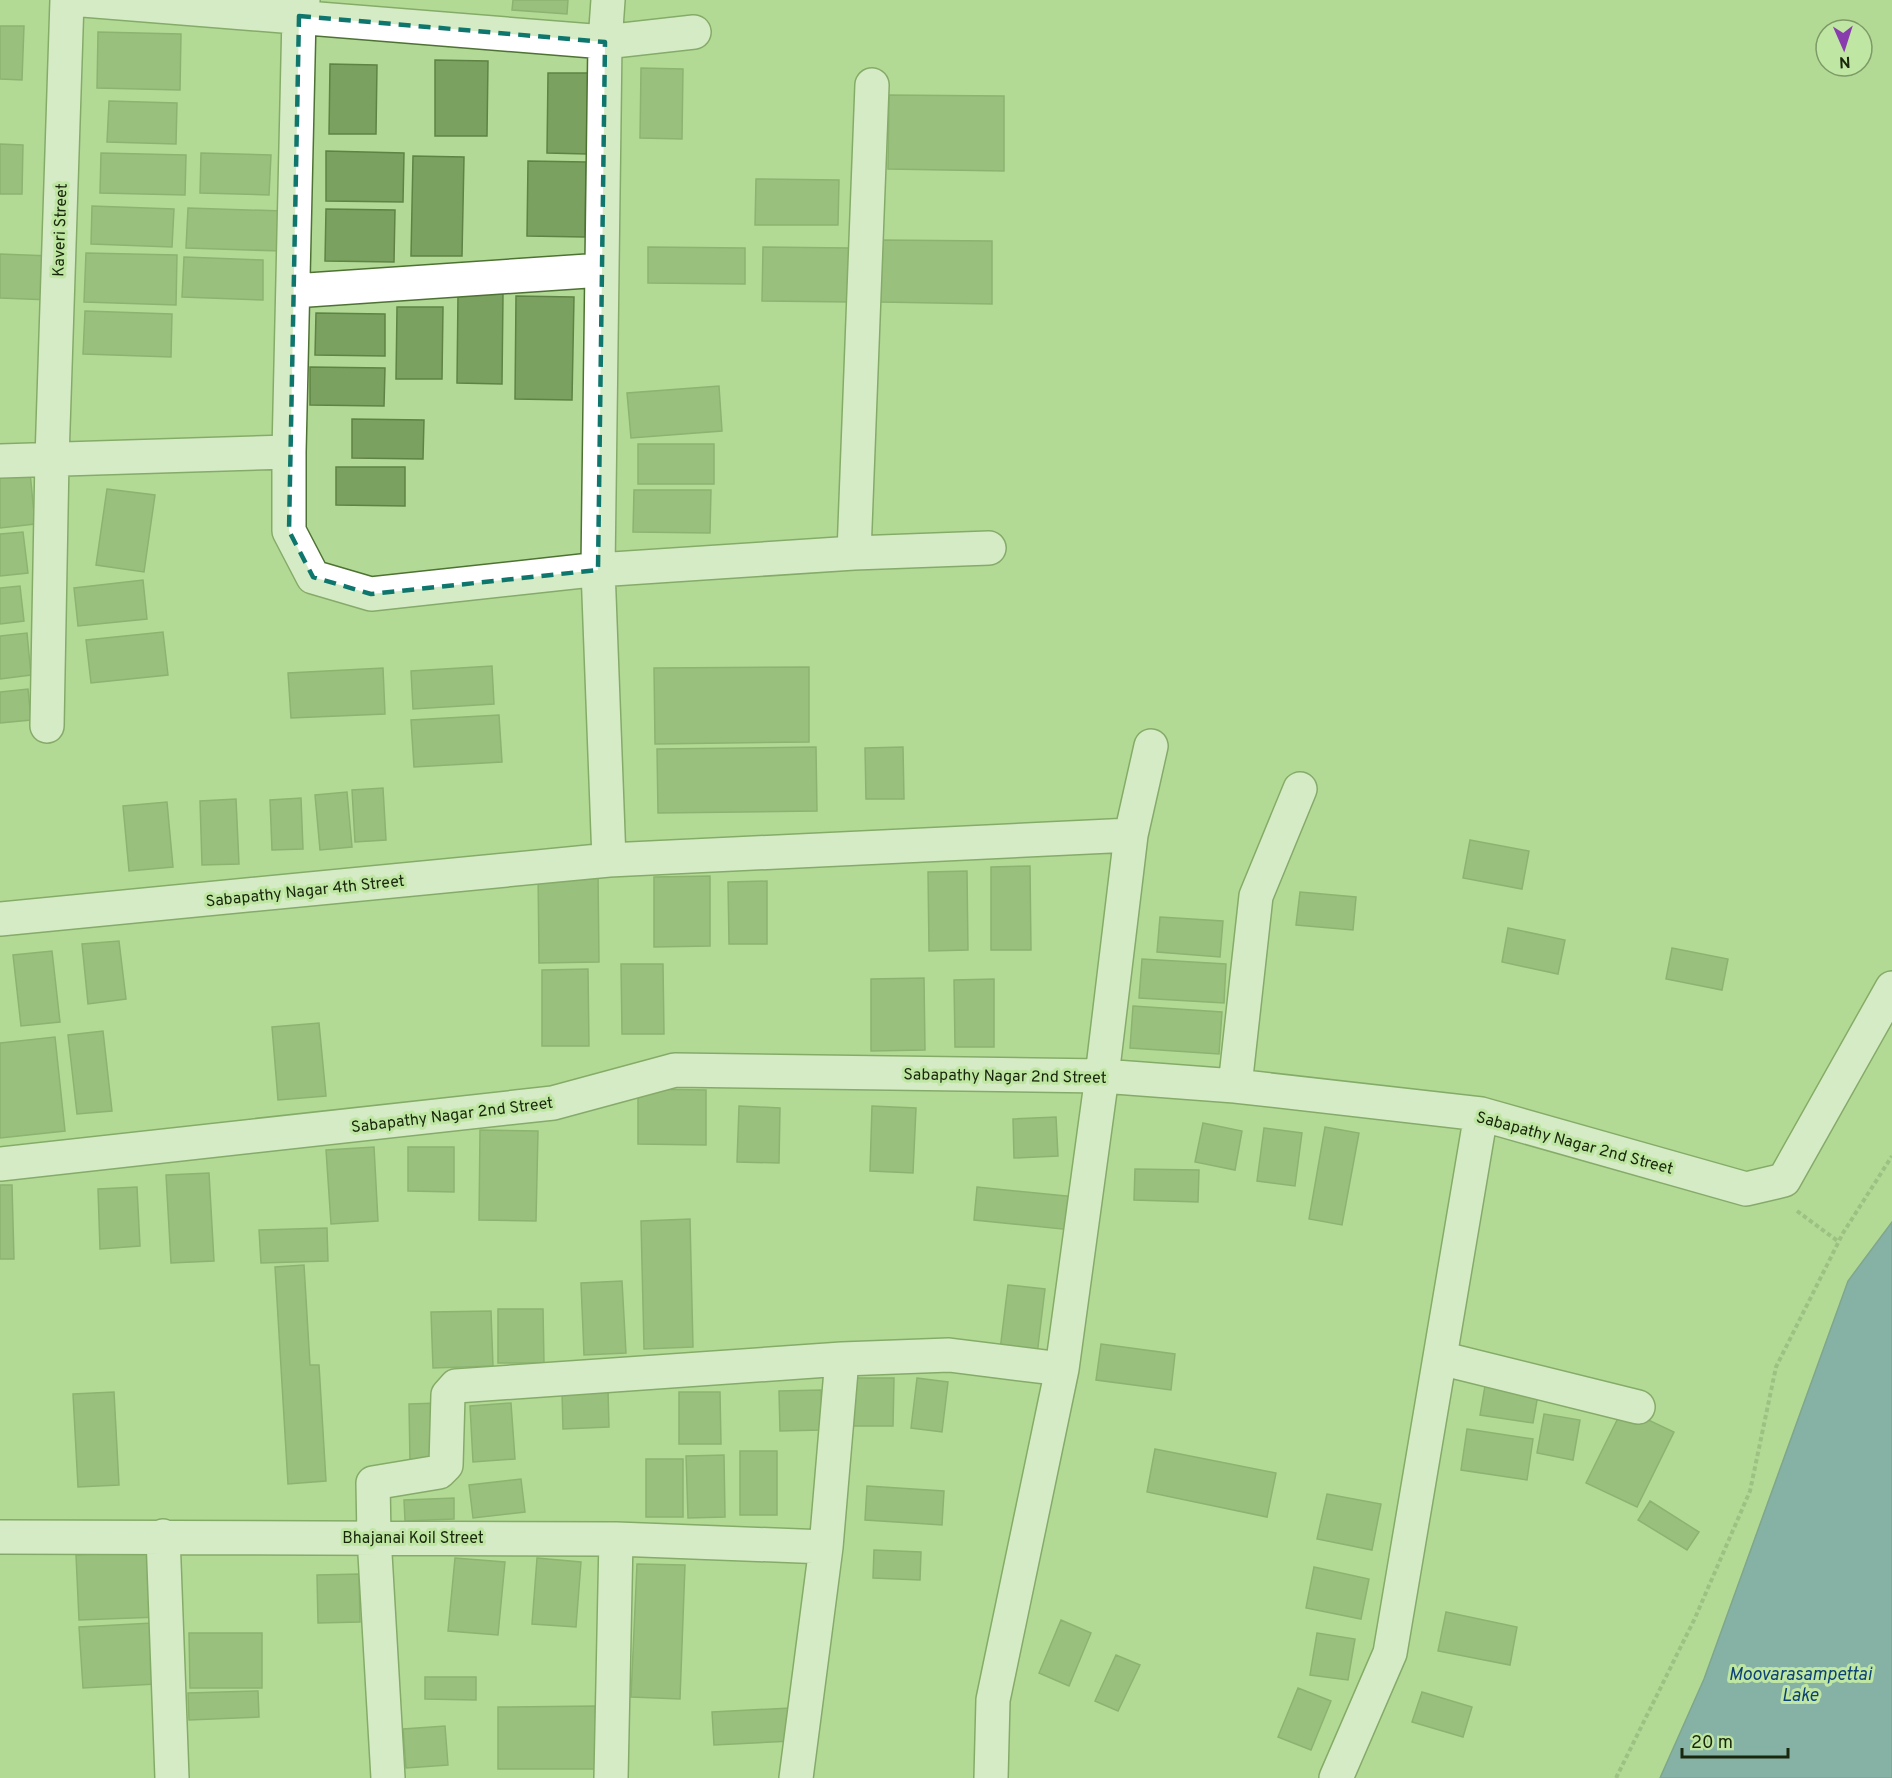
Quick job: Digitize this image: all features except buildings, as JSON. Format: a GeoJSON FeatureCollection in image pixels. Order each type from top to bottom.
{"type":"FeatureCollection","features":[{"type":"Feature","properties":{"kind":"street","name":"Kaveri Street"},"geometry":{"type":"LineString","coordinates":[[46,726],[67,0]]}},
{"type":"Feature","properties":{"kind":"street"},"geometry":{"type":"LineString","coordinates":[[83,0],[301,8],[605,42],[694,32]]}},
{"type":"Feature","properties":{"kind":"street"},"geometry":{"type":"LineString","coordinates":[[608,0],[605,42],[598,570],[609,860]]}},
{"type":"Feature","properties":{"kind":"street"},"geometry":{"type":"LineString","coordinates":[[301,8],[289,452],[289,531],[313,577],[371,594],[598,570],[854,553],[989,548]]}},
{"type":"Feature","properties":{"kind":"street"},"geometry":{"type":"LineString","coordinates":[[854,553],[872,85]]}},
{"type":"Feature","properties":{"kind":"street"},"geometry":{"type":"LineString","coordinates":[[293,291],[602,270]]}},
{"type":"Feature","properties":{"kind":"street"},"geometry":{"type":"LineString","coordinates":[[0,461],[289,452]]}},
{"type":"Feature","properties":{"kind":"street"},"geometry":{"type":"LineString","coordinates":[[991,1778],[993,1700],[1062,1369],[1102,1076],[1131,835],[1151,746]]}},
{"type":"Feature","properties":{"kind":"street"},"geometry":{"type":"LineString","coordinates":[[1235,1086],[1256,896],[1300,789]]}},
{"type":"Feature","properties":{"kind":"street","name":"Sabapathy Nagar 4th Street"},"geometry":{"type":"LineString","coordinates":[[0,919],[609,860],[1131,835]]}},
{"type":"Feature","properties":{"kind":"street","name":"Sabapathy Nagar 2nd Street"},"geometry":{"type":"LineString","coordinates":[[0,1164],[553,1103],[675,1071],[1102,1076],[1235,1086],[1481,1114],[1746,1189],[1784,1180],[1892,988]]}},
{"type":"Feature","properties":{"kind":"street"},"geometry":{"type":"LineString","coordinates":[[1336,1778],[1390,1653],[1481,1114]]}},
{"type":"Feature","properties":{"kind":"street"},"geometry":{"type":"LineString","coordinates":[[388,1778],[374,1537],[374,1482],[439,1472],[446,1465],[448,1395],[456,1386],[842,1359],[949,1356],[1062,1369]]}},
{"type":"Feature","properties":{"kind":"street"},"geometry":{"type":"LineString","coordinates":[[1440,1358],[1638,1407]]}},
{"type":"Feature","properties":{"kind":"street"},"geometry":{"type":"LineString","coordinates":[[796,1778],[826,1547],[842,1359]]}},
{"type":"Feature","properties":{"kind":"street"},"geometry":{"type":"LineString","coordinates":[[163,1536],[172,1778]]}},
{"type":"Feature","properties":{"kind":"street","name":"Bhajanai Koil Street"},"geometry":{"type":"LineString","coordinates":[[0,1537],[616,1539],[826,1547]]}},
{"type":"Feature","properties":{"kind":"street"},"geometry":{"type":"LineString","coordinates":[[611,1778],[616,1539]]}},
{"type":"Feature","properties":{"kind":"path"},"geometry":{"type":"LineString","coordinates":[[1616,1778],[1695,1618],[1750,1491],[1776,1367],[1839,1242],[1892,1156]]}},
{"type":"Feature","properties":{"kind":"path"},"geometry":{"type":"LineString","coordinates":[[1763,1185],[1839,1242]]}},
{"type":"Feature","properties":{"kind":"highlighted area"},"geometry":{"type":"Polygon","coordinates":[[[299,16],[605,42],[598,570],[371,594],[313,577],[289,531],[299,16]]]}},
{"type":"Feature","properties":{"kind":"water","name":"Moovarasampettai Lake"},"geometry":{"type":"Polygon","coordinates":[[[1892,1222],[1892,1778],[1660,1778],[1704,1679],[1848,1281],[1892,1222]]]}}]}
